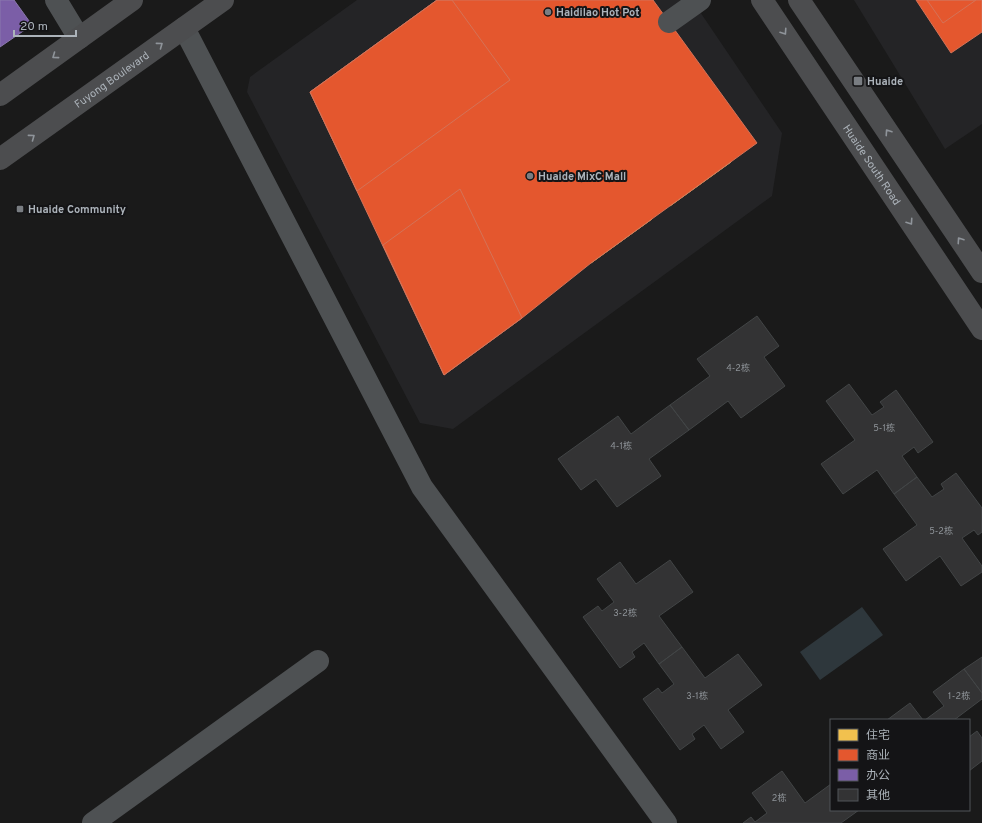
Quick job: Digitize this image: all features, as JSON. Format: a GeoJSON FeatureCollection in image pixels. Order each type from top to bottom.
{"type":"FeatureCollection","features":[{"type":"Feature","properties":{"kind":"main road"},"geometry":{"type":"LineString","coordinates":[[0,95],[132,0]]}},
{"type":"Feature","properties":{"kind":"main road","name":"Fuyong Boulevard"},"geometry":{"type":"LineString","coordinates":[[0,159],[223,0]]}},
{"type":"Feature","properties":{"kind":"main road","name":"Huaide South Road"},"geometry":{"type":"LineString","coordinates":[[762,0],[982,329]]}},
{"type":"Feature","properties":{"kind":"main road"},"geometry":{"type":"LineString","coordinates":[[800,0],[982,272]]}},
{"type":"Feature","properties":{"kind":"street"},"geometry":{"type":"LineString","coordinates":[[56,0],[79,38]]}},
{"type":"Feature","properties":{"kind":"street"},"geometry":{"type":"LineString","coordinates":[[669,22],[700,0]]}},
{"type":"Feature","properties":{"kind":"street"},"geometry":{"type":"LineString","coordinates":[[184,28],[422,487],[666,823]]}},
{"type":"Feature","properties":{"kind":"street"},"geometry":{"type":"LineString","coordinates":[[93,823],[318,661]]}},
{"type":"Feature","properties":{"kind":"shaded area","name":"Huaide MixC Mall"},"geometry":{"type":"Polygon","coordinates":[[[357,0],[692,0],[782,133],[772,196],[453,429],[420,423],[247,92],[250,77],[357,0]]]}},
{"type":"Feature","properties":{"kind":"shaded area"},"geometry":{"type":"Polygon","coordinates":[[[854,0],[982,0],[982,124],[945,149],[854,0]]]}},
{"type":"Feature","properties":{"kind":"shaded area"},"geometry":{"type":"Polygon","coordinates":[[[862,607],[883,635],[820,680],[800,652],[862,607]]]}},
{"type":"Feature","properties":{"kind":"building: 住宅"},"geometry":{"type":"Polygon","coordinates":[[[688,99],[703,120],[685,134],[696,148],[712,136],[731,162],[670,206],[657,187],[638,201],[652,219],[591,263],[572,237],[589,226],[578,211],[560,224],[545,203],[607,158],[630,189],[648,176],[625,145],[688,99]]]}},
{"type":"Feature","properties":{"kind":"building: 商业","name":"Huaide MixC Mall"},"geometry":{"type":"Polygon","coordinates":[[[437,0],[653,0],[757,143],[591,263],[522,318],[444,375],[310,92],[437,0]]]}},
{"type":"Feature","properties":{"kind":"building: 商业"},"geometry":{"type":"Polygon","coordinates":[[[437,0],[452,0],[510,80],[357,191],[310,92],[437,0]]]}},
{"type":"Feature","properties":{"kind":"building: 商业"},"geometry":{"type":"Polygon","coordinates":[[[916,0],[982,0],[982,32],[951,53],[916,0]]]}},
{"type":"Feature","properties":{"kind":"building: 商业"},"geometry":{"type":"Polygon","coordinates":[[[927,0],[976,0],[943,23],[927,0]]]}},
{"type":"Feature","properties":{"kind":"building: 商业"},"geometry":{"type":"Polygon","coordinates":[[[460,189],[522,318],[444,375],[383,245],[460,189]]]}},
{"type":"Feature","properties":{"kind":"building: 办公"},"geometry":{"type":"Polygon","coordinates":[[[0,0],[14,0],[32,25],[0,47],[0,0]]]}},
{"type":"Feature","properties":{"kind":"building: 其他"},"geometry":{"type":"Polygon","coordinates":[[[757,316],[779,346],[764,357],[785,386],[741,418],[728,401],[689,430],[670,405],[710,376],[697,359],[757,316]]]}},
{"type":"Feature","properties":{"kind":"building: 其他"},"geometry":{"type":"Polygon","coordinates":[[[849,384],[872,415],[884,407],[880,402],[896,390],[933,442],[918,453],[914,447],[902,456],[917,477],[894,494],[877,470],[843,494],[821,464],[855,440],[826,401],[849,384]]]}},
{"type":"Feature","properties":{"kind":"building: 其他"},"geometry":{"type":"Polygon","coordinates":[[[670,405],[689,430],[649,459],[661,476],[617,507],[596,479],[581,490],[558,459],[618,416],[631,434],[670,405]]]}},
{"type":"Feature","properties":{"kind":"building: 其他"},"geometry":{"type":"Polygon","coordinates":[[[956,473],[982,508],[982,532],[978,535],[974,530],[962,538],[982,566],[982,572],[961,586],[940,556],[906,581],[883,549],[917,525],[894,494],[917,477],[932,497],[944,489],[941,484],[956,473]]]}},
{"type":"Feature","properties":{"kind":"building: 其他"},"geometry":{"type":"Polygon","coordinates":[[[670,560],[693,592],[659,616],[682,647],[659,664],[644,643],[632,652],[635,657],[620,668],[583,617],[598,606],[602,611],[614,602],[597,579],[620,562],[636,584],[670,560]]]}},
{"type":"Feature","properties":{"kind":"building: 其他"},"geometry":{"type":"Polygon","coordinates":[[[682,647],[705,678],[738,654],[762,685],[728,710],[744,732],[721,749],[704,725],[692,734],[695,739],[680,750],[643,699],[658,688],[662,693],[674,684],[659,664],[682,647]]]}},
{"type":"Feature","properties":{"kind":"building: 其他"},"geometry":{"type":"Polygon","coordinates":[[[982,657],[982,693],[964,669],[982,657]]]}},
{"type":"Feature","properties":{"kind":"building: 其他"},"geometry":{"type":"Polygon","coordinates":[[[964,669],[982,693],[982,699],[955,719],[926,719],[944,706],[933,692],[964,669]]]}},
{"type":"Feature","properties":{"kind":"building: 其他"},"geometry":{"type":"Polygon","coordinates":[[[910,703],[922,719],[888,719],[910,703]]]}},
{"type":"Feature","properties":{"kind":"building: 其他"},"geometry":{"type":"Polygon","coordinates":[[[977,731],[982,738],[982,761],[970,770],[970,736],[977,731]]]}},
{"type":"Feature","properties":{"kind":"building: 其他"},"geometry":{"type":"Polygon","coordinates":[[[782,771],[805,803],[830,785],[830,811],[858,811],[841,823],[743,823],[751,817],[755,822],[767,813],[752,793],[782,771]]]}},
{"type":"Feature","properties":{"kind":"place","name":"Haidilao Hot Pot"},"geometry":{"type":"Point","coordinates":[548,12]}},
{"type":"Feature","properties":{"kind":"place","name":"Huaide"},"geometry":{"type":"Point","coordinates":[858,81]}},
{"type":"Feature","properties":{"kind":"place","name":"Huaide MixC Mall"},"geometry":{"type":"Point","coordinates":[530,176]}},
{"type":"Feature","properties":{"kind":"place","name":"Huaide Community"},"geometry":{"type":"Point","coordinates":[20,209]}}]}
